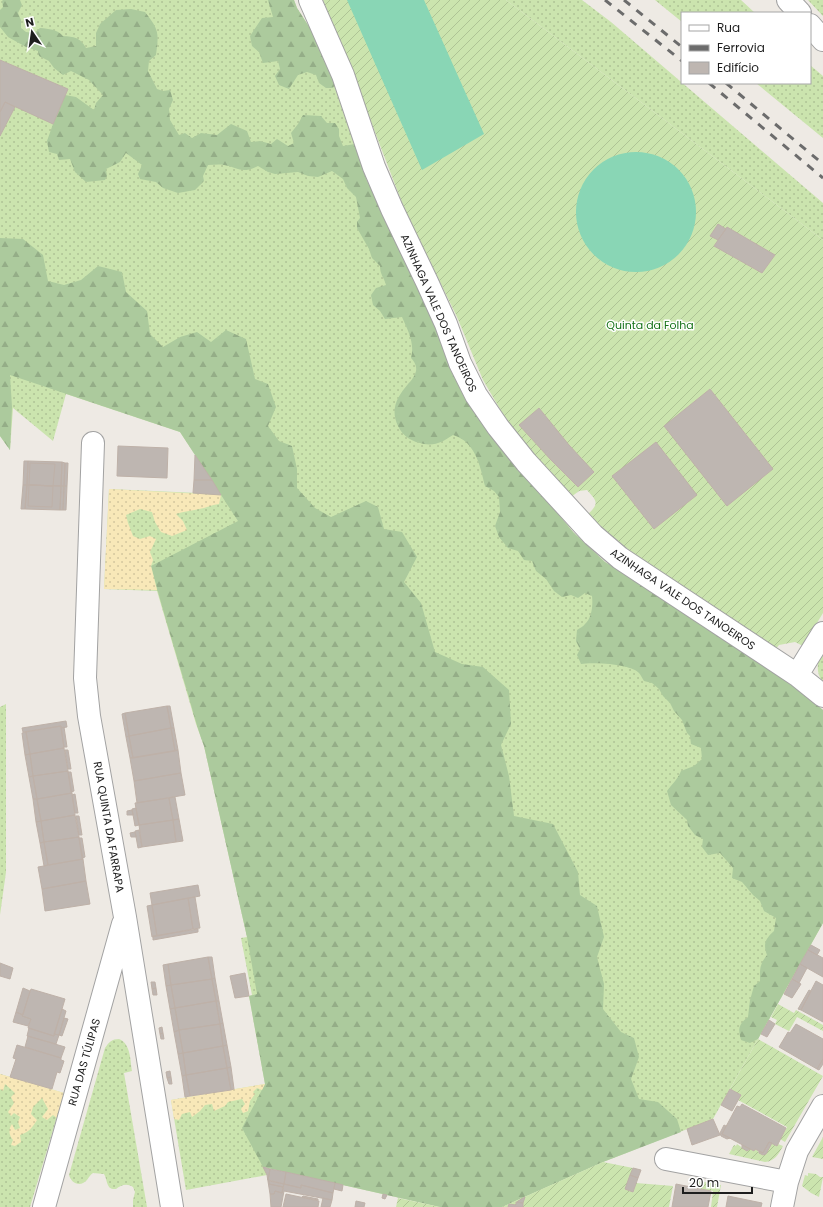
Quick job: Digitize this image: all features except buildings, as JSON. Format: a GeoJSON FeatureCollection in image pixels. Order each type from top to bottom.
{"type":"FeatureCollection","features":[{"type":"Feature","properties":{"kind":"street","name":"AZINHAGA VALE DOS TANOEIROS"},"geometry":{"type":"LineString","coordinates":[[310,0],[343,75],[374,167],[392,209],[446,324],[460,363],[476,395],[498,427],[526,462],[593,535],[620,558],[797,675],[823,696]]}},
{"type":"Feature","properties":{"kind":"street"},"geometry":{"type":"LineString","coordinates":[[788,0],[799,12]]}},
{"type":"Feature","properties":{"kind":"street"},"geometry":{"type":"LineString","coordinates":[[811,26],[823,40]]}},
{"type":"Feature","properties":{"kind":"street","name":"RUA QUINTA DA FARRAPA"},"geometry":{"type":"LineString","coordinates":[[93,444],[85,678],[89,716],[125,917],[172,1207]]}},
{"type":"Feature","properties":{"kind":"street"},"geometry":{"type":"LineString","coordinates":[[797,675],[823,633]]}},
{"type":"Feature","properties":{"kind":"street","name":"RUA DAS TÚLIPAS"},"geometry":{"type":"LineString","coordinates":[[44,1207],[125,917]]}},
{"type":"Feature","properties":{"kind":"street"},"geometry":{"type":"LineString","coordinates":[[782,1207],[791,1166],[823,1106]]}},
{"type":"Feature","properties":{"kind":"street"},"geometry":{"type":"LineString","coordinates":[[666,1159],[787,1182]]}},
{"type":"Feature","properties":{"kind":"green space"},"geometry":{"type":"Polygon","coordinates":[[[0,0],[294,0],[297,8],[317,39],[330,64],[367,181],[392,230],[432,317],[444,352],[466,396],[499,443],[574,533],[605,562],[665,598],[823,710],[823,923],[713,1119],[603,1162],[502,1207],[440,1207],[264,1167],[267,1175],[186,1190],[171,1100],[265,1084],[249,996],[252,995],[241,938],[247,937],[204,746],[196,724],[157,591],[104,589],[109,489],[221,494],[180,432],[66,394],[53,441],[13,408],[10,450],[0,436],[0,0]]]}},
{"type":"Feature","properties":{"kind":"green space"},"geometry":{"type":"Polygon","coordinates":[[[3,0],[20,0],[22,5],[18,13],[21,20],[21,28],[26,32],[34,33],[40,28],[53,30],[63,36],[74,37],[84,44],[86,48],[96,46],[96,33],[100,24],[116,10],[131,9],[145,12],[153,23],[158,36],[156,55],[149,61],[148,71],[157,89],[163,91],[170,90],[173,100],[169,109],[170,120],[179,135],[185,133],[192,138],[201,133],[217,135],[231,124],[247,131],[251,142],[260,141],[271,144],[277,139],[288,146],[294,143],[291,133],[303,115],[321,116],[327,123],[335,123],[339,129],[339,136],[343,146],[355,144],[367,181],[392,230],[432,317],[444,352],[466,396],[499,444],[574,533],[605,562],[665,598],[791,683],[823,710],[823,923],[758,1039],[750,1043],[741,1040],[739,1033],[742,1022],[748,1017],[750,1000],[754,986],[760,981],[761,965],[767,955],[765,945],[774,931],[776,918],[764,911],[760,901],[742,882],[732,878],[733,868],[720,853],[708,855],[702,847],[703,839],[695,835],[688,826],[687,820],[671,805],[667,791],[677,779],[681,771],[694,766],[702,759],[701,748],[691,744],[690,736],[687,733],[682,720],[659,689],[652,683],[644,681],[640,674],[635,670],[612,664],[581,664],[577,655],[580,649],[576,641],[577,630],[584,625],[591,615],[592,596],[585,593],[578,598],[571,595],[562,597],[554,591],[546,579],[536,571],[532,561],[524,560],[518,551],[508,548],[499,537],[495,526],[500,512],[499,497],[494,491],[485,486],[479,463],[472,449],[467,443],[461,438],[453,435],[436,444],[424,444],[409,438],[400,430],[395,414],[396,404],[401,394],[415,375],[416,371],[415,364],[411,358],[412,347],[409,332],[402,317],[385,319],[380,311],[373,305],[371,295],[376,288],[386,285],[380,266],[372,258],[369,249],[357,228],[357,222],[360,218],[356,197],[347,188],[343,179],[332,171],[318,177],[308,176],[298,172],[275,174],[258,166],[248,170],[241,170],[229,166],[208,165],[203,176],[204,181],[195,190],[178,193],[163,188],[156,182],[140,179],[138,174],[142,165],[126,153],[120,162],[106,169],[107,176],[105,180],[86,182],[75,172],[70,159],[59,160],[57,154],[49,152],[47,141],[65,95],[76,97],[94,110],[96,103],[103,95],[89,80],[71,71],[63,75],[54,68],[49,61],[39,56],[38,51],[26,47],[8,37],[0,27],[0,10],[3,7],[3,0]]]}},
{"type":"Feature","properties":{"kind":"green space"},"geometry":{"type":"Polygon","coordinates":[[[268,0],[294,0],[297,8],[317,39],[335,84],[333,88],[326,88],[319,83],[316,75],[307,72],[298,75],[289,89],[279,85],[275,76],[280,69],[278,61],[263,63],[259,52],[252,46],[250,36],[262,18],[273,17],[268,0]]]}},
{"type":"Feature","properties":{"kind":"green space","name":"Quinta da Folha"},"geometry":{"type":"Polygon","coordinates":[[[323,0],[506,0],[823,240],[823,613],[803,646],[795,642],[779,645],[774,651],[619,549],[587,515],[594,508],[596,503],[587,490],[579,491],[571,497],[527,448],[504,416],[483,380],[457,317],[404,208],[323,0]]]}},
{"type":"Feature","properties":{"kind":"green space"},"geometry":{"type":"Polygon","coordinates":[[[347,0],[424,0],[484,134],[422,170],[347,0]]]}},
{"type":"Feature","properties":{"kind":"green space"},"geometry":{"type":"Polygon","coordinates":[[[506,0],[582,0],[611,22],[681,82],[681,84],[684,84],[823,203],[823,240],[506,0]]]}},
{"type":"Feature","properties":{"kind":"green space"},"geometry":{"type":"Polygon","coordinates":[[[655,0],[741,0],[754,12],[681,12],[681,21],[655,0]]]}},
{"type":"Feature","properties":{"kind":"green space"},"geometry":{"type":"Polygon","coordinates":[[[808,0],[823,0],[823,16],[822,15],[808,0]]]}},
{"type":"Feature","properties":{"kind":"green space"},"geometry":{"type":"Polygon","coordinates":[[[811,66],[823,76],[823,138],[757,84],[811,84],[811,66]]]}},
{"type":"Feature","properties":{"kind":"green space"},"geometry":{"type":"Polygon","coordinates":[[[636,152],[648,153],[659,157],[669,162],[678,170],[686,179],[691,189],[695,200],[695,224],[691,235],[686,245],[678,254],[669,262],[659,267],[648,271],[636,272],[624,271],[613,267],[603,262],[594,254],[586,245],[581,235],[577,224],[576,212],[577,200],[581,189],[586,179],[594,170],[603,162],[613,157],[624,153],[636,152]]]}},
{"type":"Feature","properties":{"kind":"green space"},"geometry":{"type":"Polygon","coordinates":[[[0,238],[23,239],[43,255],[48,281],[64,285],[81,280],[98,266],[122,272],[126,292],[147,311],[150,334],[163,347],[180,337],[197,332],[211,342],[226,330],[246,339],[255,379],[268,384],[276,407],[268,426],[279,441],[292,446],[297,469],[297,488],[315,508],[331,517],[366,501],[378,507],[384,529],[402,532],[417,557],[404,582],[421,603],[435,652],[462,664],[483,667],[509,690],[511,724],[501,745],[509,776],[514,816],[553,824],[578,872],[580,895],[597,906],[604,937],[597,957],[604,984],[603,1009],[621,1032],[634,1038],[639,1057],[631,1079],[639,1099],[658,1102],[677,1119],[681,1132],[603,1162],[502,1207],[440,1207],[263,1167],[242,1128],[265,1084],[249,996],[257,994],[247,937],[204,746],[151,566],[238,521],[180,432],[10,375],[12,407],[10,450],[0,436],[0,238]]]}},
{"type":"Feature","properties":{"kind":"green space"},"geometry":{"type":"Polygon","coordinates":[[[823,650],[823,682],[819,675],[818,666],[819,658],[823,650]]]}},
{"type":"Feature","properties":{"kind":"green space"},"geometry":{"type":"Polygon","coordinates":[[[6,704],[6,872],[0,915],[0,707],[6,704]]]}},
{"type":"Feature","properties":{"kind":"green space"},"geometry":{"type":"Polygon","coordinates":[[[778,1004],[794,1013],[796,1010],[823,1025],[823,1031],[797,1017],[789,1031],[775,1024],[777,1020],[771,1017],[778,1004]]]}},
{"type":"Feature","properties":{"kind":"green space"},"geometry":{"type":"Polygon","coordinates":[[[119,1039],[123,1041],[128,1048],[130,1057],[132,1071],[124,1073],[147,1207],[133,1207],[135,1192],[133,1187],[126,1185],[116,1189],[110,1188],[104,1174],[93,1173],[82,1184],[76,1184],[69,1175],[105,1048],[111,1041],[119,1039]]]}},
{"type":"Feature","properties":{"kind":"green space"},"geometry":{"type":"Polygon","coordinates":[[[758,1039],[823,1076],[785,1142],[780,1139],[787,1127],[738,1100],[741,1095],[730,1089],[758,1039]]]}},
{"type":"Feature","properties":{"kind":"green space"},"geometry":{"type":"Polygon","coordinates":[[[0,1074],[64,1093],[30,1207],[0,1207],[0,1074]]]}},
{"type":"Feature","properties":{"kind":"green space"},"geometry":{"type":"Polygon","coordinates":[[[823,1137],[823,1159],[812,1157],[823,1137]]]}},
{"type":"Feature","properties":{"kind":"green space"},"geometry":{"type":"Polygon","coordinates":[[[772,1143],[776,1146],[778,1144],[783,1146],[776,1157],[765,1162],[729,1154],[734,1145],[736,1146],[737,1144],[747,1151],[750,1149],[754,1151],[755,1149],[763,1155],[766,1154],[772,1143]]]}},
{"type":"Feature","properties":{"kind":"green space"},"geometry":{"type":"Polygon","coordinates":[[[603,1162],[633,1168],[626,1189],[633,1192],[636,1183],[673,1186],[669,1207],[502,1207],[603,1162]]]}},
{"type":"Feature","properties":{"kind":"green space"},"geometry":{"type":"Polygon","coordinates":[[[808,1173],[823,1177],[819,1197],[802,1186],[805,1175],[808,1176],[808,1173]]]}},
{"type":"Feature","properties":{"kind":"green space"},"geometry":{"type":"Polygon","coordinates":[[[699,1181],[721,1185],[717,1207],[711,1207],[713,1191],[697,1189],[699,1181]]]}},
{"type":"Feature","properties":{"kind":"green space"},"geometry":{"type":"Polygon","coordinates":[[[398,1198],[440,1207],[396,1207],[398,1198]]]}},
{"type":"Feature","properties":{"kind":"sand"},"geometry":{"type":"Polygon","coordinates":[[[109,489],[221,495],[219,504],[176,514],[183,521],[187,530],[172,536],[161,532],[155,522],[152,512],[140,509],[126,515],[133,536],[140,539],[150,536],[156,539],[150,552],[153,560],[151,566],[157,590],[104,589],[109,489]]]}},
{"type":"Feature","properties":{"kind":"sand"},"geometry":{"type":"Polygon","coordinates":[[[0,1074],[64,1093],[57,1118],[53,1115],[47,1120],[42,1117],[48,1109],[42,1098],[33,1107],[31,1114],[37,1120],[26,1133],[20,1135],[21,1142],[15,1146],[11,1145],[13,1140],[10,1130],[12,1124],[15,1130],[20,1128],[18,1122],[20,1117],[14,1113],[11,1116],[8,1112],[14,1103],[11,1097],[15,1093],[5,1084],[3,1091],[0,1089],[0,1074]]]}},
{"type":"Feature","properties":{"kind":"sand"},"geometry":{"type":"Polygon","coordinates":[[[265,1084],[262,1090],[257,1088],[253,1092],[255,1094],[250,1101],[248,1111],[243,1113],[241,1109],[245,1104],[242,1099],[228,1102],[225,1106],[214,1111],[212,1104],[205,1105],[192,1117],[190,1112],[182,1114],[179,1120],[174,1119],[171,1100],[265,1084]]]}},
{"type":"Feature","properties":{"kind":"railway"},"geometry":{"type":"LineString","coordinates":[[605,0],[681,60]]}},
{"type":"Feature","properties":{"kind":"railway"},"geometry":{"type":"LineString","coordinates":[[624,0],[681,46]]}},
{"type":"Feature","properties":{"kind":"railway"},"geometry":{"type":"LineString","coordinates":[[710,84],[823,178]]}},
{"type":"Feature","properties":{"kind":"railway"},"geometry":{"type":"LineString","coordinates":[[727,84],[823,164]]}}]}
